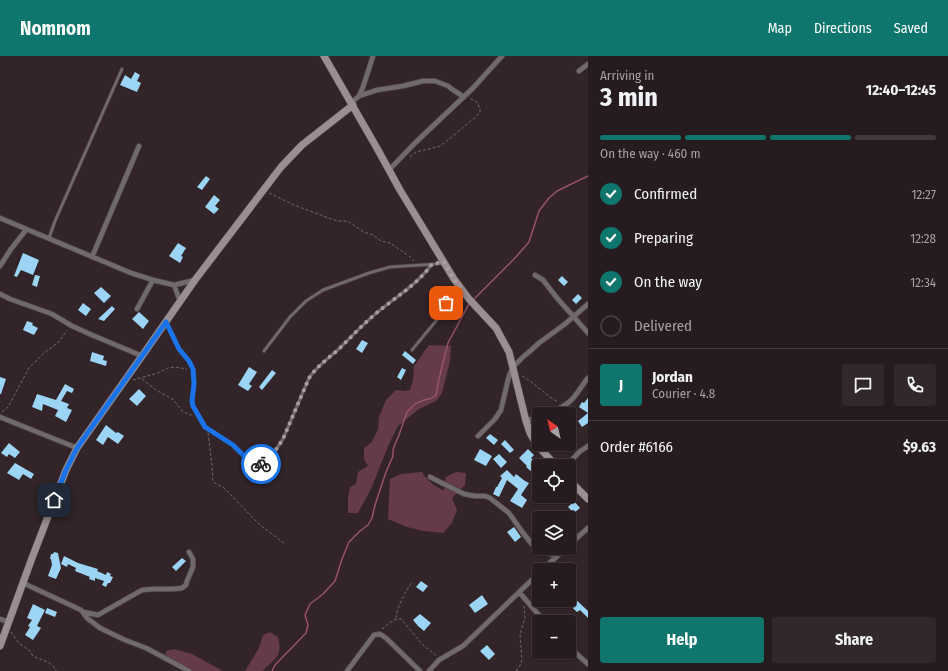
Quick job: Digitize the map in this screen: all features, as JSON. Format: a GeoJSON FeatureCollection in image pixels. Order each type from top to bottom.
{"type":"FeatureCollection","features":[{"type":"Feature","properties":{"kind":"street"},"geometry":{"type":"LineString","coordinates":[[324,56],[400,190],[454,279],[496,328],[509,352],[526,421],[534,440],[548,459]]}},
{"type":"Feature","properties":{"kind":"street"},"geometry":{"type":"LineString","coordinates":[[0,646],[63,478],[77,448],[195,280],[281,167],[302,145],[352,104],[359,96],[373,56]]}},
{"type":"Feature","properties":{"kind":"street"},"geometry":{"type":"LineString","coordinates":[[389,170],[465,96],[502,56]]}},
{"type":"Feature","properties":{"kind":"street"},"geometry":{"type":"LineString","coordinates":[[579,71],[588,64]]}},
{"type":"Feature","properties":{"kind":"street"},"geometry":{"type":"LineString","coordinates":[[359,96],[377,90],[434,80],[465,96]]}},
{"type":"Feature","properties":{"kind":"street"},"geometry":{"type":"LineString","coordinates":[[92,257],[139,146]]}},
{"type":"Feature","properties":{"kind":"street"},"geometry":{"type":"LineString","coordinates":[[0,218],[131,273],[153,280],[174,285],[195,280]]}},
{"type":"Feature","properties":{"kind":"street"},"geometry":{"type":"LineString","coordinates":[[0,266],[10,249],[26,230]]}},
{"type":"Feature","properties":{"kind":"street"},"geometry":{"type":"LineString","coordinates":[[535,275],[543,280],[588,333]]}},
{"type":"Feature","properties":{"kind":"street"},"geometry":{"type":"LineString","coordinates":[[137,309],[153,280]]}},
{"type":"Feature","properties":{"kind":"street"},"geometry":{"type":"LineString","coordinates":[[174,285],[180,301]]}},
{"type":"Feature","properties":{"kind":"street"},"geometry":{"type":"LineString","coordinates":[[0,294],[52,314],[72,326],[142,356]]}},
{"type":"Feature","properties":{"kind":"street"},"geometry":{"type":"LineString","coordinates":[[478,436],[495,419],[501,410],[510,376],[524,356],[574,317],[588,304]]}},
{"type":"Feature","properties":{"kind":"street"},"geometry":{"type":"LineString","coordinates":[[563,406],[575,396],[588,378]]}},
{"type":"Feature","properties":{"kind":"street"},"geometry":{"type":"LineString","coordinates":[[0,417],[77,448]]}},
{"type":"Feature","properties":{"kind":"street"},"geometry":{"type":"LineString","coordinates":[[526,421],[532,419]]}},
{"type":"Feature","properties":{"kind":"street"},"geometry":{"type":"LineString","coordinates":[[573,459],[579,452],[588,446]]}},
{"type":"Feature","properties":{"kind":"street"},"geometry":{"type":"LineString","coordinates":[[430,477],[464,494],[485,496],[490,498],[509,513],[536,550],[557,556]]}},
{"type":"Feature","properties":{"kind":"street"},"geometry":{"type":"LineString","coordinates":[[576,487],[588,499]]}},
{"type":"Feature","properties":{"kind":"street"},"geometry":{"type":"LineString","coordinates":[[576,539],[588,528]]}},
{"type":"Feature","properties":{"kind":"street"},"geometry":{"type":"LineString","coordinates":[[83,612],[98,615],[142,590],[182,588],[186,585],[192,567],[193,559],[189,552]]}},
{"type":"Feature","properties":{"kind":"street"},"geometry":{"type":"LineString","coordinates":[[550,563],[557,556]]}},
{"type":"Feature","properties":{"kind":"street"},"geometry":{"type":"LineString","coordinates":[[431,670],[439,660],[463,646],[532,580]]}},
{"type":"Feature","properties":{"kind":"street"},"geometry":{"type":"LineString","coordinates":[[23,583],[81,610],[87,618],[100,628],[146,648],[189,671]]}},
{"type":"Feature","properties":{"kind":"street"},"geometry":{"type":"LineString","coordinates":[[519,592],[539,615]]}},
{"type":"Feature","properties":{"kind":"street"},"geometry":{"type":"LineString","coordinates":[[0,619],[8,624]]}},
{"type":"Feature","properties":{"kind":"street"},"geometry":{"type":"LineString","coordinates":[[347,671],[374,635],[378,634],[382,635],[420,671]]}},
{"type":"Feature","properties":{"kind":"street"},"geometry":{"type":"LineString","coordinates":[[576,653],[588,664]]}},
{"type":"Feature","properties":{"kind":"lane"},"geometry":{"type":"LineString","coordinates":[[49,239],[55,221],[122,69]]}},
{"type":"Feature","properties":{"kind":"lane"},"geometry":{"type":"LineString","coordinates":[[264,351],[290,317],[306,301],[323,290],[369,272],[390,267],[444,262]]}},
{"type":"Feature","properties":{"kind":"lane"},"geometry":{"type":"LineString","coordinates":[[166,322],[179,349],[189,361],[193,369],[194,384],[192,401],[200,419],[207,429],[233,445],[252,463],[257,465],[264,462],[275,451],[283,439],[313,371],[360,327],[386,305],[411,287],[432,264]]}},
{"type":"Feature","properties":{"kind":"lane"},"geometry":{"type":"LineString","coordinates":[[412,350],[440,316],[446,303],[461,288]]}},
{"type":"Feature","properties":{"kind":"path"},"geometry":{"type":"LineString","coordinates":[[404,154],[410,157],[416,152],[440,146],[476,117],[480,112],[477,102],[465,96]]}},
{"type":"Feature","properties":{"kind":"path"},"geometry":{"type":"LineString","coordinates":[[259,195],[267,192],[294,205],[326,217],[337,221],[349,222],[381,241],[390,243],[409,256],[417,265]]}},
{"type":"Feature","properties":{"kind":"path"},"geometry":{"type":"LineString","coordinates":[[0,414],[8,407],[29,368],[44,353],[59,342],[66,331],[72,326]]}},
{"type":"Feature","properties":{"kind":"path"},"geometry":{"type":"LineString","coordinates":[[123,383],[158,373],[168,368],[175,367],[193,369]]}},
{"type":"Feature","properties":{"kind":"path"},"geometry":{"type":"LineString","coordinates":[[514,370],[563,406]]}},
{"type":"Feature","properties":{"kind":"path"},"geometry":{"type":"LineString","coordinates":[[141,378],[156,390],[174,400],[181,410],[200,419]]}},
{"type":"Feature","properties":{"kind":"path"},"geometry":{"type":"LineString","coordinates":[[207,429],[214,482],[223,487],[253,518],[285,544]]}},
{"type":"Feature","properties":{"kind":"path"},"geometry":{"type":"LineString","coordinates":[[378,634],[379,631],[396,618],[398,607],[412,582]]}},
{"type":"Feature","properties":{"kind":"path"},"geometry":{"type":"LineString","coordinates":[[516,671],[522,658],[520,637],[525,618],[524,599]]}},
{"type":"Feature","properties":{"kind":"path"},"geometry":{"type":"LineString","coordinates":[[396,618],[401,619],[423,645],[438,657],[439,660]]}},
{"type":"Feature","properties":{"kind":"path"},"geometry":{"type":"LineString","coordinates":[[8,624],[19,643],[28,649],[32,656],[55,666],[56,671]]}},
{"type":"Feature","properties":{"kind":"shaded area"},"geometry":{"type":"Polygon","coordinates":[[[429,345],[451,346],[450,361],[442,393],[436,401],[419,409],[398,426],[371,489],[358,513],[348,513],[348,497],[350,487],[356,484],[358,472],[368,466],[364,459],[364,448],[372,442],[378,429],[379,417],[386,400],[396,390],[410,390],[413,380],[414,366],[429,345]]]}},
{"type":"Feature","properties":{"kind":"shaded area"},"geometry":{"type":"Polygon","coordinates":[[[422,472],[429,481],[444,491],[446,477],[456,472],[466,473],[465,485],[452,498],[457,510],[452,523],[443,533],[407,527],[388,519],[390,479],[401,474],[422,472]]]}},
{"type":"Feature","properties":{"kind":"shaded area"},"geometry":{"type":"Polygon","coordinates":[[[270,632],[278,637],[280,649],[277,657],[263,671],[245,671],[259,648],[263,635],[270,632]]]}},
{"type":"Feature","properties":{"kind":"shaded area"},"geometry":{"type":"Polygon","coordinates":[[[174,649],[192,654],[223,671],[184,671],[165,657],[166,651],[174,649]]]}},
{"type":"Feature","properties":{"kind":"building"},"geometry":{"type":"Polygon","coordinates":[[[135,72],[140,75],[137,81],[141,83],[137,92],[120,85],[125,75],[131,79],[135,72]]]}},
{"type":"Feature","properties":{"kind":"building"},"geometry":{"type":"Polygon","coordinates":[[[206,176],[210,179],[202,190],[197,187],[206,176]]]}},
{"type":"Feature","properties":{"kind":"building"},"geometry":{"type":"Polygon","coordinates":[[[214,195],[220,200],[215,206],[219,209],[214,214],[205,207],[214,195]]]}},
{"type":"Feature","properties":{"kind":"building"},"geometry":{"type":"Polygon","coordinates":[[[178,243],[186,248],[181,256],[183,257],[180,263],[169,256],[178,243]]]}},
{"type":"Feature","properties":{"kind":"building"},"geometry":{"type":"Polygon","coordinates":[[[23,253],[39,260],[33,275],[21,270],[17,277],[14,276],[23,253]]]}},
{"type":"Feature","properties":{"kind":"building"},"geometry":{"type":"Polygon","coordinates":[[[35,275],[40,276],[37,287],[32,285],[35,275]]]}},
{"type":"Feature","properties":{"kind":"building"},"geometry":{"type":"Polygon","coordinates":[[[562,276],[568,282],[564,286],[558,280],[562,276]]]}},
{"type":"Feature","properties":{"kind":"building"},"geometry":{"type":"Polygon","coordinates":[[[101,287],[111,296],[104,303],[94,293],[101,287]]]}},
{"type":"Feature","properties":{"kind":"building"},"geometry":{"type":"Polygon","coordinates":[[[578,294],[582,298],[576,304],[572,300],[578,294]]]}},
{"type":"Feature","properties":{"kind":"building"},"geometry":{"type":"Polygon","coordinates":[[[83,303],[91,309],[86,316],[78,310],[83,303]]]}},
{"type":"Feature","properties":{"kind":"building"},"geometry":{"type":"Polygon","coordinates":[[[112,306],[115,309],[104,321],[98,319],[112,306]]]}},
{"type":"Feature","properties":{"kind":"building"},"geometry":{"type":"Polygon","coordinates":[[[139,312],[149,321],[143,329],[132,319],[139,312]]]}},
{"type":"Feature","properties":{"kind":"building"},"geometry":{"type":"Polygon","coordinates":[[[27,321],[33,323],[32,325],[38,328],[34,335],[23,330],[27,321]]]}},
{"type":"Feature","properties":{"kind":"building"},"geometry":{"type":"Polygon","coordinates":[[[362,340],[368,343],[362,353],[356,349],[362,340]]]}},
{"type":"Feature","properties":{"kind":"building"},"geometry":{"type":"Polygon","coordinates":[[[405,351],[416,360],[413,364],[402,355],[405,351]]]}},
{"type":"Feature","properties":{"kind":"building"},"geometry":{"type":"Polygon","coordinates":[[[92,352],[104,356],[103,360],[107,361],[106,366],[90,361],[92,352]]]}},
{"type":"Feature","properties":{"kind":"building"},"geometry":{"type":"Polygon","coordinates":[[[249,367],[257,372],[249,384],[252,386],[248,391],[238,385],[249,367]]]}},
{"type":"Feature","properties":{"kind":"building"},"geometry":{"type":"Polygon","coordinates":[[[402,368],[406,370],[401,380],[397,377],[402,368]]]}},
{"type":"Feature","properties":{"kind":"building"},"geometry":{"type":"Polygon","coordinates":[[[272,370],[276,373],[262,390],[259,387],[272,370]]]}},
{"type":"Feature","properties":{"kind":"building"},"geometry":{"type":"Polygon","coordinates":[[[0,377],[6,379],[1,394],[0,394],[0,377]]]}},
{"type":"Feature","properties":{"kind":"building"},"geometry":{"type":"Polygon","coordinates":[[[65,384],[74,389],[72,393],[67,391],[61,401],[69,404],[67,408],[72,410],[66,422],[55,416],[58,410],[43,404],[42,411],[32,407],[37,394],[56,400],[65,384]]]}},
{"type":"Feature","properties":{"kind":"building"},"geometry":{"type":"Polygon","coordinates":[[[139,389],[146,396],[137,406],[129,399],[139,389]]]}},
{"type":"Feature","properties":{"kind":"building"},"geometry":{"type":"Polygon","coordinates":[[[588,398],[588,413],[579,407],[582,402],[584,403],[588,398]]]}},
{"type":"Feature","properties":{"kind":"building"},"geometry":{"type":"Polygon","coordinates":[[[588,413],[588,423],[582,427],[578,421],[588,413]]]}},
{"type":"Feature","properties":{"kind":"building"},"geometry":{"type":"Polygon","coordinates":[[[106,425],[116,433],[118,432],[124,436],[118,444],[108,437],[103,445],[96,440],[106,425]]]}},
{"type":"Feature","properties":{"kind":"building"},"geometry":{"type":"Polygon","coordinates":[[[490,434],[498,440],[494,445],[486,438],[490,434]]]}},
{"type":"Feature","properties":{"kind":"building"},"geometry":{"type":"Polygon","coordinates":[[[505,440],[514,450],[510,453],[501,444],[505,440]]]}},
{"type":"Feature","properties":{"kind":"building"},"geometry":{"type":"Polygon","coordinates":[[[9,443],[20,452],[15,458],[9,454],[7,457],[1,453],[9,443]]]}},
{"type":"Feature","properties":{"kind":"building"},"geometry":{"type":"Polygon","coordinates":[[[480,449],[492,456],[486,466],[474,460],[480,449]]]}},
{"type":"Feature","properties":{"kind":"building"},"geometry":{"type":"Polygon","coordinates":[[[528,449],[534,455],[531,458],[532,472],[526,467],[527,466],[519,458],[528,449]]]}},
{"type":"Feature","properties":{"kind":"building"},"geometry":{"type":"Polygon","coordinates":[[[499,454],[507,462],[501,468],[493,459],[499,454]]]}},
{"type":"Feature","properties":{"kind":"building"},"geometry":{"type":"Polygon","coordinates":[[[15,463],[34,474],[31,479],[23,474],[19,480],[7,473],[15,463]]]}},
{"type":"Feature","properties":{"kind":"building"},"geometry":{"type":"Polygon","coordinates":[[[507,470],[514,477],[516,474],[529,483],[521,495],[527,500],[522,508],[510,501],[518,489],[507,480],[499,497],[493,494],[502,478],[500,476],[507,470]]]}},
{"type":"Feature","properties":{"kind":"building"},"geometry":{"type":"Polygon","coordinates":[[[572,503],[576,503],[580,508],[576,511],[572,511],[568,507],[572,503]]]}},
{"type":"Feature","properties":{"kind":"building"},"geometry":{"type":"Polygon","coordinates":[[[514,527],[521,537],[515,542],[507,532],[514,527]]]}},
{"type":"Feature","properties":{"kind":"building"},"geometry":{"type":"Polygon","coordinates":[[[54,552],[58,553],[61,568],[56,579],[48,576],[52,565],[50,559],[51,554],[54,552]]]}},
{"type":"Feature","properties":{"kind":"building"},"geometry":{"type":"Polygon","coordinates":[[[64,556],[78,563],[98,569],[97,571],[106,575],[107,572],[111,574],[110,576],[113,577],[110,583],[108,583],[106,587],[102,585],[104,581],[95,578],[95,581],[89,579],[90,577],[75,571],[76,568],[68,564],[67,567],[61,564],[64,556]]]}},
{"type":"Feature","properties":{"kind":"building"},"geometry":{"type":"Polygon","coordinates":[[[182,558],[186,561],[176,571],[172,567],[182,558]]]}},
{"type":"Feature","properties":{"kind":"building"},"geometry":{"type":"Polygon","coordinates":[[[421,581],[428,586],[423,592],[416,587],[421,581]]]}},
{"type":"Feature","properties":{"kind":"building"},"geometry":{"type":"Polygon","coordinates":[[[482,595],[488,604],[475,613],[469,605],[482,595]]]}},
{"type":"Feature","properties":{"kind":"building"},"geometry":{"type":"Polygon","coordinates":[[[576,600],[588,611],[588,618],[580,610],[577,612],[572,607],[576,607],[576,600]]]}},
{"type":"Feature","properties":{"kind":"building"},"geometry":{"type":"Polygon","coordinates":[[[33,604],[45,610],[37,626],[41,628],[33,640],[25,635],[32,620],[27,618],[33,604]]]}},
{"type":"Feature","properties":{"kind":"building"},"geometry":{"type":"Polygon","coordinates":[[[47,608],[57,612],[55,617],[45,613],[47,608]]]}},
{"type":"Feature","properties":{"kind":"building"},"geometry":{"type":"Polygon","coordinates":[[[420,614],[431,623],[424,631],[413,620],[420,614]]]}},
{"type":"Feature","properties":{"kind":"building"},"geometry":{"type":"Polygon","coordinates":[[[487,645],[495,654],[489,660],[480,651],[487,645]]]}},
{"type":"Feature","properties":{"kind":"waterway"},"geometry":{"type":"LineString","coordinates":[[473,300],[529,242],[539,211],[549,198],[557,191],[588,176]]}},
{"type":"Feature","properties":{"kind":"waterway"},"geometry":{"type":"LineString","coordinates":[[272,671],[275,665],[306,633],[308,625],[305,615],[310,604],[323,594],[335,581],[349,542],[368,525],[372,518],[386,472],[393,456],[393,450],[407,412],[415,404],[436,395],[448,343],[469,304]]}},
{"type":"Feature","properties":{"kind":"way so far"},"geometry":{"type":"LineString","coordinates":[[261,464],[275,451],[283,439],[313,371],[360,327],[386,305],[411,287],[432,264],[444,262],[461,288],[446,303]]}},
{"type":"Feature","properties":{"kind":"route"},"geometry":{"type":"LineString","coordinates":[[54,500],[77,448],[166,322],[179,349],[189,361],[193,369],[193,406],[205,427],[233,445],[252,463],[257,465],[261,464]]}}]}
